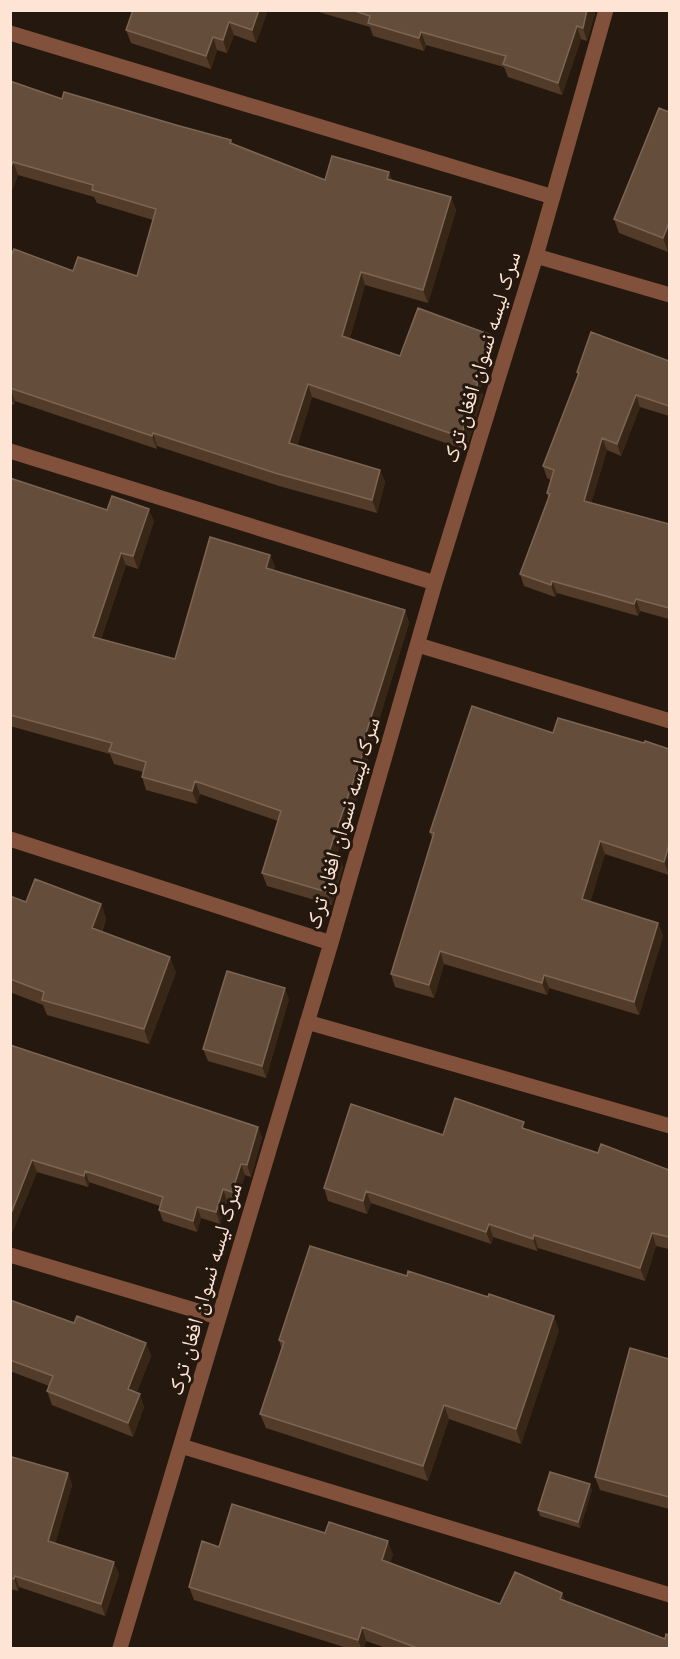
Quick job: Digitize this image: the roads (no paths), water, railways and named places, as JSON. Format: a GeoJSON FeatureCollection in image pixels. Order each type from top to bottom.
{"type":"FeatureCollection","features":[{"type":"Feature","properties":{"kind":"street","name":"سرک لیسه نسوان افغان‌ ترک"},"geometry":{"type":"LineString","coordinates":[[120,1648],[331,943],[435,583],[536,256],[606,10]]}},
{"type":"Feature","properties":{"kind":"street"},"geometry":{"type":"LineString","coordinates":[[10,33],[553,197]]}},
{"type":"Feature","properties":{"kind":"street"},"geometry":{"type":"LineString","coordinates":[[536,256],[669,296]]}},
{"type":"Feature","properties":{"kind":"street"},"geometry":{"type":"LineString","coordinates":[[10,451],[435,583]]}},
{"type":"Feature","properties":{"kind":"street"},"geometry":{"type":"LineString","coordinates":[[418,645],[669,721]]}},
{"type":"Feature","properties":{"kind":"street"},"geometry":{"type":"LineString","coordinates":[[10,839],[331,943]]}},
{"type":"Feature","properties":{"kind":"street"},"geometry":{"type":"LineString","coordinates":[[307,1022],[669,1126]]}},
{"type":"Feature","properties":{"kind":"street"},"geometry":{"type":"LineString","coordinates":[[10,1256],[218,1317]]}},
{"type":"Feature","properties":{"kind":"street"},"geometry":{"type":"LineString","coordinates":[[181,1446],[669,1595]]}}]}
